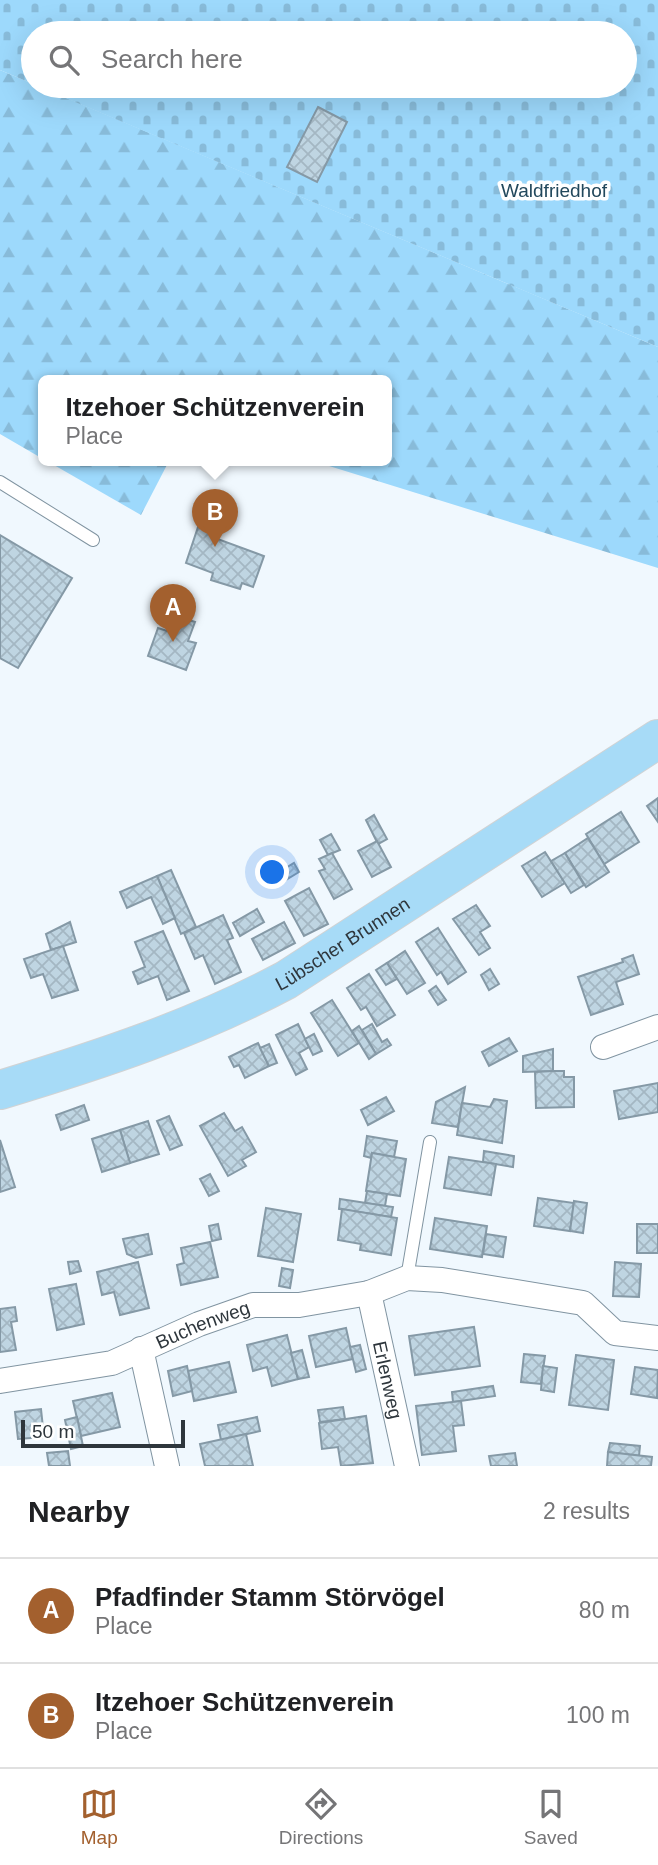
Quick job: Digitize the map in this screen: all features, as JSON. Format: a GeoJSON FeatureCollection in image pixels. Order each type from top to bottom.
{"type":"FeatureCollection","features":[{"type":"Feature","properties":{"kind":"main road","name":"Lübscher Brunnen"},"geometry":{"type":"LineString","coordinates":[[0,1090],[140,1047],[230,1010],[286,980],[658,739]]}},
{"type":"Feature","properties":{"kind":"street"},"geometry":{"type":"LineString","coordinates":[[603,1047],[658,1027]]}},
{"type":"Feature","properties":{"kind":"street","name":"Buchenweg"},"geometry":{"type":"LineString","coordinates":[[0,1381],[112,1363],[199,1324],[253,1306],[299,1305],[369,1293],[407,1278],[442,1280],[583,1303],[615,1333],[658,1338]]}},
{"type":"Feature","properties":{"kind":"street","name":"Erlenweg"},"geometry":{"type":"LineString","coordinates":[[369,1293],[407,1466]]}},
{"type":"Feature","properties":{"kind":"street"},"geometry":{"type":"LineString","coordinates":[[141,1349],[167,1466]]}},
{"type":"Feature","properties":{"kind":"lane"},"geometry":{"type":"LineString","coordinates":[[0,482],[93,540]]}},
{"type":"Feature","properties":{"kind":"lane"},"geometry":{"type":"LineString","coordinates":[[407,1278],[430,1142]]}},
{"type":"Feature","properties":{"kind":"green space","name":"Waldfriedhof"},"geometry":{"type":"Polygon","coordinates":[[[0,0],[658,0],[658,347],[66,98],[637,98],[637,21],[21,21],[21,79],[0,70],[0,0]]]}},
{"type":"Feature","properties":{"kind":"green space"},"geometry":{"type":"Polygon","coordinates":[[[0,70],[21,79],[21,98],[67,98],[658,347],[658,568],[329,466],[392,466],[392,375],[38,375],[38,456],[0,434],[0,70]]]}},
{"type":"Feature","properties":{"kind":"green space"},"geometry":{"type":"Polygon","coordinates":[[[56,466],[166,466],[141,515],[56,466]]]}},
{"type":"Feature","properties":{"kind":"building"},"geometry":{"type":"Polygon","coordinates":[[[318,107],[347,122],[317,182],[287,167],[318,107]]]}},
{"type":"Feature","properties":{"kind":"building"},"geometry":{"type":"Polygon","coordinates":[[[200,521],[215,526],[212,537],[264,556],[253,587],[242,583],[240,589],[211,580],[213,573],[186,563],[200,521]]]}},
{"type":"Feature","properties":{"kind":"building"},"geometry":{"type":"Polygon","coordinates":[[[0,535],[72,578],[18,668],[0,658],[0,535]]]}},
{"type":"Feature","properties":{"kind":"building"},"geometry":{"type":"Polygon","coordinates":[[[173,615],[195,622],[188,641],[196,643],[186,670],[148,656],[158,628],[167,631],[173,615]]]}},
{"type":"Feature","properties":{"kind":"building"},"geometry":{"type":"Polygon","coordinates":[[[658,798],[658,822],[647,806],[658,798]]]}},
{"type":"Feature","properties":{"kind":"building"},"geometry":{"type":"Polygon","coordinates":[[[621,812],[639,842],[604,864],[586,834],[621,812]]]}},
{"type":"Feature","properties":{"kind":"building"},"geometry":{"type":"Polygon","coordinates":[[[374,815],[387,839],[378,844],[366,820],[374,815]]]}},
{"type":"Feature","properties":{"kind":"building"},"geometry":{"type":"Polygon","coordinates":[[[331,834],[340,850],[328,855],[320,840],[331,834]]]}},
{"type":"Feature","properties":{"kind":"building"},"geometry":{"type":"Polygon","coordinates":[[[588,838],[609,872],[586,887],[565,853],[588,838]]]}},
{"type":"Feature","properties":{"kind":"building"},"geometry":{"type":"Polygon","coordinates":[[[377,841],[391,867],[372,877],[358,851],[377,841]]]}},
{"type":"Feature","properties":{"kind":"building"},"geometry":{"type":"Polygon","coordinates":[[[545,852],[565,883],[542,897],[522,866],[545,852]]]}},
{"type":"Feature","properties":{"kind":"building"},"geometry":{"type":"Polygon","coordinates":[[[332,853],[352,889],[334,899],[319,871],[325,869],[319,859],[332,853]]]}},
{"type":"Feature","properties":{"kind":"building"},"geometry":{"type":"Polygon","coordinates":[[[565,853],[584,885],[571,893],[551,861],[565,853]]]}},
{"type":"Feature","properties":{"kind":"building"},"geometry":{"type":"Polygon","coordinates":[[[294,863],[299,872],[284,881],[279,872],[294,863]]]}},
{"type":"Feature","properties":{"kind":"building"},"geometry":{"type":"Polygon","coordinates":[[[171,870],[196,927],[181,934],[157,876],[171,870]]]}},
{"type":"Feature","properties":{"kind":"building"},"geometry":{"type":"Polygon","coordinates":[[[157,876],[175,918],[163,924],[151,897],[127,908],[120,892],[157,876]]]}},
{"type":"Feature","properties":{"kind":"building"},"geometry":{"type":"Polygon","coordinates":[[[309,888],[328,924],[304,936],[285,901],[309,888]]]}},
{"type":"Feature","properties":{"kind":"building"},"geometry":{"type":"Polygon","coordinates":[[[476,905],[490,926],[480,932],[490,948],[479,955],[453,919],[476,905]]]}},
{"type":"Feature","properties":{"kind":"building"},"geometry":{"type":"Polygon","coordinates":[[[257,909],[264,922],[240,936],[233,923],[257,909]]]}},
{"type":"Feature","properties":{"kind":"building"},"geometry":{"type":"Polygon","coordinates":[[[223,915],[233,938],[227,940],[241,972],[215,984],[203,955],[195,959],[184,933],[223,915]]]}},
{"type":"Feature","properties":{"kind":"building"},"geometry":{"type":"Polygon","coordinates":[[[70,922],[76,942],[51,950],[46,934],[70,922]]]}},
{"type":"Feature","properties":{"kind":"building"},"geometry":{"type":"Polygon","coordinates":[[[284,922],[295,943],[263,960],[252,939],[284,922]]]}},
{"type":"Feature","properties":{"kind":"building"},"geometry":{"type":"Polygon","coordinates":[[[438,928],[466,972],[448,984],[441,972],[437,975],[416,942],[438,928]]]}},
{"type":"Feature","properties":{"kind":"building"},"geometry":{"type":"Polygon","coordinates":[[[163,931],[189,991],[167,1000],[158,976],[138,984],[133,972],[145,967],[135,942],[163,931]]]}},
{"type":"Feature","properties":{"kind":"building"},"geometry":{"type":"Polygon","coordinates":[[[63,946],[78,990],[52,998],[43,974],[31,978],[24,959],[63,946]]]}},
{"type":"Feature","properties":{"kind":"building"},"geometry":{"type":"Polygon","coordinates":[[[405,951],[425,983],[407,994],[387,963],[405,951]]]}},
{"type":"Feature","properties":{"kind":"building"},"geometry":{"type":"Polygon","coordinates":[[[633,955],[639,974],[616,982],[623,1004],[591,1015],[578,977],[623,962],[622,959],[633,955]]]}},
{"type":"Feature","properties":{"kind":"building"},"geometry":{"type":"Polygon","coordinates":[[[387,963],[397,979],[386,985],[376,970],[387,963]]]}},
{"type":"Feature","properties":{"kind":"building"},"geometry":{"type":"Polygon","coordinates":[[[490,969],[499,984],[489,990],[481,975],[490,969]]]}},
{"type":"Feature","properties":{"kind":"building"},"geometry":{"type":"Polygon","coordinates":[[[369,974],[395,1015],[377,1026],[366,1007],[361,1010],[347,988],[369,974]]]}},
{"type":"Feature","properties":{"kind":"building"},"geometry":{"type":"Polygon","coordinates":[[[436,986],[446,1000],[438,1005],[429,991],[436,986]]]}},
{"type":"Feature","properties":{"kind":"building"},"geometry":{"type":"Polygon","coordinates":[[[332,1000],[359,1043],[338,1056],[311,1013],[332,1000]]]}},
{"type":"Feature","properties":{"kind":"building"},"geometry":{"type":"Polygon","coordinates":[[[298,1024],[309,1047],[299,1053],[307,1069],[296,1075],[276,1035],[298,1024]]]}},
{"type":"Feature","properties":{"kind":"building"},"geometry":{"type":"Polygon","coordinates":[[[372,1024],[382,1042],[387,1039],[391,1045],[376,1054],[362,1030],[372,1024]]]}},
{"type":"Feature","properties":{"kind":"building"},"geometry":{"type":"Polygon","coordinates":[[[359,1026],[376,1054],[369,1059],[352,1031],[359,1026]]]}},
{"type":"Feature","properties":{"kind":"building"},"geometry":{"type":"Polygon","coordinates":[[[314,1034],[322,1051],[313,1055],[305,1039],[314,1034]]]}},
{"type":"Feature","properties":{"kind":"building"},"geometry":{"type":"Polygon","coordinates":[[[509,1038],[517,1051],[489,1066],[482,1052],[509,1038]]]}},
{"type":"Feature","properties":{"kind":"building"},"geometry":{"type":"Polygon","coordinates":[[[258,1043],[269,1066],[245,1078],[239,1065],[234,1067],[229,1057],[258,1043]]]}},
{"type":"Feature","properties":{"kind":"building"},"geometry":{"type":"Polygon","coordinates":[[[269,1044],[277,1063],[269,1066],[260,1048],[269,1044]]]}},
{"type":"Feature","properties":{"kind":"building"},"geometry":{"type":"Polygon","coordinates":[[[553,1049],[553,1071],[523,1072],[523,1056],[553,1049]]]}},
{"type":"Feature","properties":{"kind":"building"},"geometry":{"type":"Polygon","coordinates":[[[564,1071],[564,1077],[574,1077],[574,1107],[536,1108],[535,1072],[564,1071]]]}},
{"type":"Feature","properties":{"kind":"building"},"geometry":{"type":"Polygon","coordinates":[[[658,1083],[658,1112],[619,1119],[614,1091],[658,1083]]]}},
{"type":"Feature","properties":{"kind":"building"},"geometry":{"type":"Polygon","coordinates":[[[465,1087],[458,1127],[432,1123],[436,1102],[465,1087]]]}},
{"type":"Feature","properties":{"kind":"building"},"geometry":{"type":"Polygon","coordinates":[[[386,1097],[394,1111],[368,1125],[361,1110],[386,1097]]]}},
{"type":"Feature","properties":{"kind":"building"},"geometry":{"type":"Polygon","coordinates":[[[494,1099],[507,1101],[502,1143],[457,1135],[462,1103],[490,1107],[494,1099]]]}},
{"type":"Feature","properties":{"kind":"building"},"geometry":{"type":"Polygon","coordinates":[[[84,1105],[89,1120],[61,1130],[56,1115],[84,1105]]]}},
{"type":"Feature","properties":{"kind":"building"},"geometry":{"type":"Polygon","coordinates":[[[224,1113],[235,1131],[242,1127],[256,1152],[242,1160],[246,1166],[228,1176],[200,1126],[224,1113]]]}},
{"type":"Feature","properties":{"kind":"building"},"geometry":{"type":"Polygon","coordinates":[[[169,1116],[182,1145],[170,1150],[157,1121],[169,1116]]]}},
{"type":"Feature","properties":{"kind":"building"},"geometry":{"type":"Polygon","coordinates":[[[148,1121],[159,1154],[130,1163],[120,1130],[148,1121]]]}},
{"type":"Feature","properties":{"kind":"building"},"geometry":{"type":"Polygon","coordinates":[[[120,1130],[130,1163],[102,1172],[92,1139],[120,1130]]]}},
{"type":"Feature","properties":{"kind":"building"},"geometry":{"type":"Polygon","coordinates":[[[367,1136],[397,1141],[394,1157],[372,1153],[371,1158],[364,1156],[367,1136]]]}},
{"type":"Feature","properties":{"kind":"building"},"geometry":{"type":"Polygon","coordinates":[[[0,1140],[15,1187],[0,1192],[0,1140]]]}},
{"type":"Feature","properties":{"kind":"building"},"geometry":{"type":"Polygon","coordinates":[[[484,1151],[514,1156],[513,1167],[483,1162],[484,1151]]]}},
{"type":"Feature","properties":{"kind":"building"},"geometry":{"type":"Polygon","coordinates":[[[372,1153],[406,1159],[400,1196],[366,1191],[372,1153]]]}},
{"type":"Feature","properties":{"kind":"building"},"geometry":{"type":"Polygon","coordinates":[[[449,1157],[496,1164],[491,1195],[444,1188],[449,1157]]]}},
{"type":"Feature","properties":{"kind":"building"},"geometry":{"type":"Polygon","coordinates":[[[210,1174],[219,1191],[209,1196],[200,1179],[210,1174]]]}},
{"type":"Feature","properties":{"kind":"building"},"geometry":{"type":"Polygon","coordinates":[[[367,1191],[387,1194],[385,1206],[365,1203],[367,1191]]]}},
{"type":"Feature","properties":{"kind":"building"},"geometry":{"type":"Polygon","coordinates":[[[538,1198],[574,1203],[570,1231],[534,1226],[538,1198]]]}},
{"type":"Feature","properties":{"kind":"building"},"geometry":{"type":"Polygon","coordinates":[[[340,1199],[393,1207],[391,1217],[339,1209],[340,1199]]]}},
{"type":"Feature","properties":{"kind":"building"},"geometry":{"type":"Polygon","coordinates":[[[574,1201],[587,1203],[583,1233],[570,1231],[574,1201]]]}},
{"type":"Feature","properties":{"kind":"building"},"geometry":{"type":"Polygon","coordinates":[[[266,1208],[301,1214],[293,1262],[258,1256],[266,1208]]]}},
{"type":"Feature","properties":{"kind":"building"},"geometry":{"type":"Polygon","coordinates":[[[342,1209],[397,1218],[391,1255],[360,1250],[361,1244],[338,1240],[342,1209]]]}},
{"type":"Feature","properties":{"kind":"building"},"geometry":{"type":"Polygon","coordinates":[[[435,1218],[487,1226],[482,1257],[430,1249],[435,1218]]]}},
{"type":"Feature","properties":{"kind":"building"},"geometry":{"type":"Polygon","coordinates":[[[218,1224],[221,1239],[212,1241],[209,1226],[218,1224]]]}},
{"type":"Feature","properties":{"kind":"building"},"geometry":{"type":"Polygon","coordinates":[[[637,1224],[658,1224],[658,1253],[637,1253],[637,1224]]]}},
{"type":"Feature","properties":{"kind":"building"},"geometry":{"type":"Polygon","coordinates":[[[148,1234],[152,1254],[136,1258],[127,1254],[123,1239],[148,1234]]]}},
{"type":"Feature","properties":{"kind":"building"},"geometry":{"type":"Polygon","coordinates":[[[486,1234],[506,1237],[503,1257],[483,1254],[486,1234]]]}},
{"type":"Feature","properties":{"kind":"building"},"geometry":{"type":"Polygon","coordinates":[[[210,1242],[218,1277],[181,1285],[177,1265],[184,1263],[181,1248],[210,1242]]]}},
{"type":"Feature","properties":{"kind":"building"},"geometry":{"type":"Polygon","coordinates":[[[78,1261],[81,1271],[70,1274],[68,1262],[78,1261]]]}},
{"type":"Feature","properties":{"kind":"building"},"geometry":{"type":"Polygon","coordinates":[[[138,1262],[149,1308],[120,1315],[114,1292],[102,1295],[97,1272],[138,1262]]]}},
{"type":"Feature","properties":{"kind":"building"},"geometry":{"type":"Polygon","coordinates":[[[615,1262],[641,1264],[639,1297],[613,1296],[615,1262]]]}},
{"type":"Feature","properties":{"kind":"building"},"geometry":{"type":"Polygon","coordinates":[[[282,1268],[293,1270],[290,1288],[279,1286],[282,1268]]]}},
{"type":"Feature","properties":{"kind":"building"},"geometry":{"type":"Polygon","coordinates":[[[76,1284],[84,1324],[57,1330],[49,1289],[76,1284]]]}},
{"type":"Feature","properties":{"kind":"building"},"geometry":{"type":"Polygon","coordinates":[[[15,1307],[17,1321],[11,1322],[16,1350],[0,1352],[0,1309],[15,1307]]]}},
{"type":"Feature","properties":{"kind":"building"},"geometry":{"type":"Polygon","coordinates":[[[474,1327],[480,1366],[415,1375],[409,1336],[474,1327]]]}},
{"type":"Feature","properties":{"kind":"building"},"geometry":{"type":"Polygon","coordinates":[[[346,1328],[353,1359],[316,1367],[309,1336],[346,1328]]]}},
{"type":"Feature","properties":{"kind":"building"},"geometry":{"type":"Polygon","coordinates":[[[287,1335],[298,1379],[272,1386],[267,1367],[253,1371],[247,1345],[287,1335]]]}},
{"type":"Feature","properties":{"kind":"building"},"geometry":{"type":"Polygon","coordinates":[[[360,1345],[366,1369],[356,1372],[350,1347],[360,1345]]]}},
{"type":"Feature","properties":{"kind":"building"},"geometry":{"type":"Polygon","coordinates":[[[302,1350],[309,1377],[298,1379],[291,1353],[302,1350]]]}},
{"type":"Feature","properties":{"kind":"building"},"geometry":{"type":"Polygon","coordinates":[[[524,1354],[545,1356],[541,1384],[521,1382],[524,1354]]]}},
{"type":"Feature","properties":{"kind":"building"},"geometry":{"type":"Polygon","coordinates":[[[576,1355],[614,1360],[608,1410],[569,1405],[576,1355]]]}},
{"type":"Feature","properties":{"kind":"building"},"geometry":{"type":"Polygon","coordinates":[[[229,1362],[236,1392],[194,1401],[188,1371],[229,1362]]]}},
{"type":"Feature","properties":{"kind":"building"},"geometry":{"type":"Polygon","coordinates":[[[187,1366],[192,1391],[173,1396],[168,1371],[187,1366]]]}},
{"type":"Feature","properties":{"kind":"building"},"geometry":{"type":"Polygon","coordinates":[[[543,1366],[557,1368],[554,1392],[541,1390],[543,1366]]]}},
{"type":"Feature","properties":{"kind":"building"},"geometry":{"type":"Polygon","coordinates":[[[635,1367],[658,1370],[657,1398],[631,1394],[635,1367]]]}},
{"type":"Feature","properties":{"kind":"building"},"geometry":{"type":"Polygon","coordinates":[[[493,1386],[495,1396],[453,1402],[452,1392],[493,1386]]]}},
{"type":"Feature","properties":{"kind":"building"},"geometry":{"type":"Polygon","coordinates":[[[112,1393],[120,1427],[81,1436],[73,1401],[112,1393]]]}},
{"type":"Feature","properties":{"kind":"building"},"geometry":{"type":"Polygon","coordinates":[[[461,1401],[464,1425],[453,1426],[456,1451],[422,1455],[416,1406],[461,1401]]]}},
{"type":"Feature","properties":{"kind":"building"},"geometry":{"type":"Polygon","coordinates":[[[343,1407],[345,1419],[320,1422],[318,1410],[343,1407]]]}},
{"type":"Feature","properties":{"kind":"building"},"geometry":{"type":"Polygon","coordinates":[[[41,1409],[44,1437],[18,1439],[15,1412],[41,1409]]]}},
{"type":"Feature","properties":{"kind":"building"},"geometry":{"type":"Polygon","coordinates":[[[366,1416],[373,1463],[341,1466],[338,1447],[322,1449],[319,1423],[366,1416]]]}},
{"type":"Feature","properties":{"kind":"building"},"geometry":{"type":"Polygon","coordinates":[[[77,1417],[83,1446],[71,1449],[65,1420],[77,1417]]]}},
{"type":"Feature","properties":{"kind":"building"},"geometry":{"type":"Polygon","coordinates":[[[257,1417],[260,1431],[221,1440],[218,1425],[257,1417]]]}},
{"type":"Feature","properties":{"kind":"building"},"geometry":{"type":"Polygon","coordinates":[[[246,1434],[253,1466],[205,1466],[200,1444],[246,1434]]]}},
{"type":"Feature","properties":{"kind":"building"},"geometry":{"type":"Polygon","coordinates":[[[610,1443],[640,1446],[639,1456],[608,1452],[610,1443]]]}},
{"type":"Feature","properties":{"kind":"building"},"geometry":{"type":"Polygon","coordinates":[[[68,1451],[70,1466],[49,1466],[47,1453],[68,1451]]]}},
{"type":"Feature","properties":{"kind":"building"},"geometry":{"type":"Polygon","coordinates":[[[608,1452],[652,1457],[651,1466],[607,1466],[608,1452]]]}},
{"type":"Feature","properties":{"kind":"building"},"geometry":{"type":"Polygon","coordinates":[[[515,1453],[517,1466],[491,1466],[489,1456],[515,1453]]]}},
{"type":"Feature","properties":{"kind":"place","name":"Itzehoer Schützenverein"},"geometry":{"type":"Point","coordinates":[215,547]}},
{"type":"Feature","properties":{"kind":"place","name":"Pfadfinder Stamm Störvögel"},"geometry":{"type":"Point","coordinates":[173,642]}}]}
